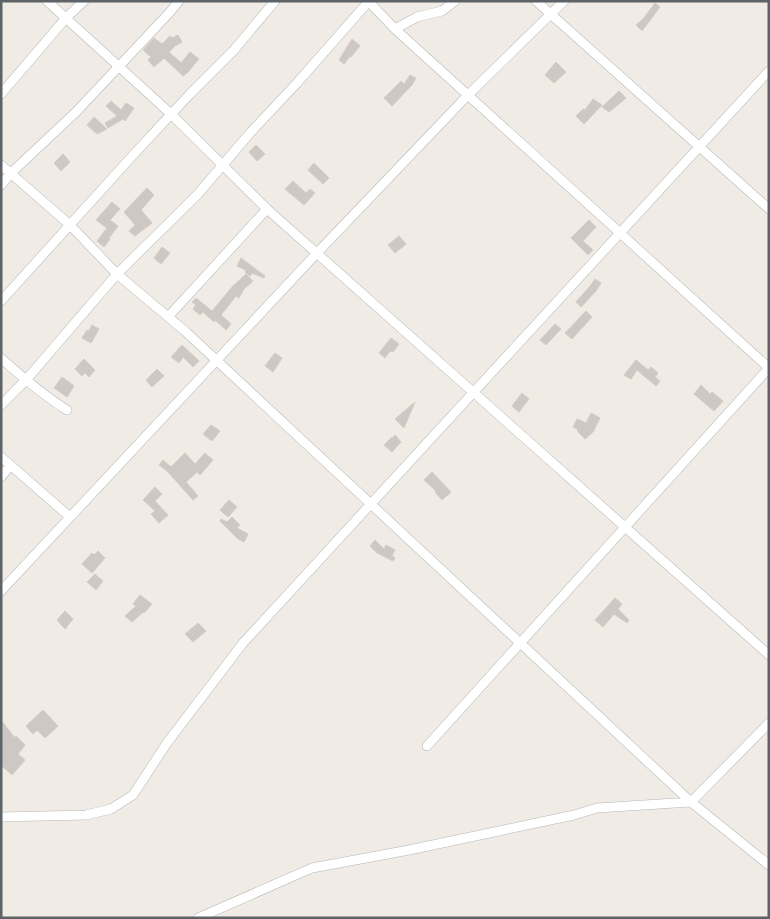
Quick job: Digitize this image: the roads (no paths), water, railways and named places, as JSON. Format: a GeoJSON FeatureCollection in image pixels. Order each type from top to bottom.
{"type":"FeatureCollection","features":[{"type":"Feature","properties":{"kind":"street"},"geometry":{"type":"LineString","coordinates":[[47,1],[171,114],[267,209],[769,655]]}},
{"type":"Feature","properties":{"kind":"street"},"geometry":{"type":"LineString","coordinates":[[1,94],[66,18],[84,1]]}},
{"type":"Feature","properties":{"kind":"street"},"geometry":{"type":"LineString","coordinates":[[1,185],[11,173],[76,112],[179,1]]}},
{"type":"Feature","properties":{"kind":"street"},"geometry":{"type":"LineString","coordinates":[[1,405],[26,380],[117,274],[198,194],[250,133],[369,1],[395,29],[769,368],[426,746]]}},
{"type":"Feature","properties":{"kind":"street"},"geometry":{"type":"LineString","coordinates":[[395,29],[417,17],[442,11],[455,1]]}},
{"type":"Feature","properties":{"kind":"street"},"geometry":{"type":"LineString","coordinates":[[536,1],[769,209]]}},
{"type":"Feature","properties":{"kind":"street"},"geometry":{"type":"LineString","coordinates":[[1,591],[468,95],[564,1]]}},
{"type":"Feature","properties":{"kind":"street"},"geometry":{"type":"LineString","coordinates":[[1,301],[171,114],[234,50],[270,3]]}},
{"type":"Feature","properties":{"kind":"street"},"geometry":{"type":"LineString","coordinates":[[1,817],[86,814],[111,809],[133,795],[167,743],[243,643],[769,71]]}},
{"type":"Feature","properties":{"kind":"street"},"geometry":{"type":"LineString","coordinates":[[1,165],[70,225],[117,274],[217,361],[692,802],[769,865]]}},
{"type":"Feature","properties":{"kind":"street"},"geometry":{"type":"LineString","coordinates":[[168,317],[267,209]]}},
{"type":"Feature","properties":{"kind":"street"},"geometry":{"type":"LineString","coordinates":[[1,358],[26,380],[67,410]]}},
{"type":"Feature","properties":{"kind":"street"},"geometry":{"type":"LineString","coordinates":[[1,458],[70,516]]}},
{"type":"Feature","properties":{"kind":"street"},"geometry":{"type":"LineString","coordinates":[[1,477],[10,466]]}},
{"type":"Feature","properties":{"kind":"street"},"geometry":{"type":"LineString","coordinates":[[198,918],[312,868],[574,816],[597,808],[692,802],[769,723]]}}]}
